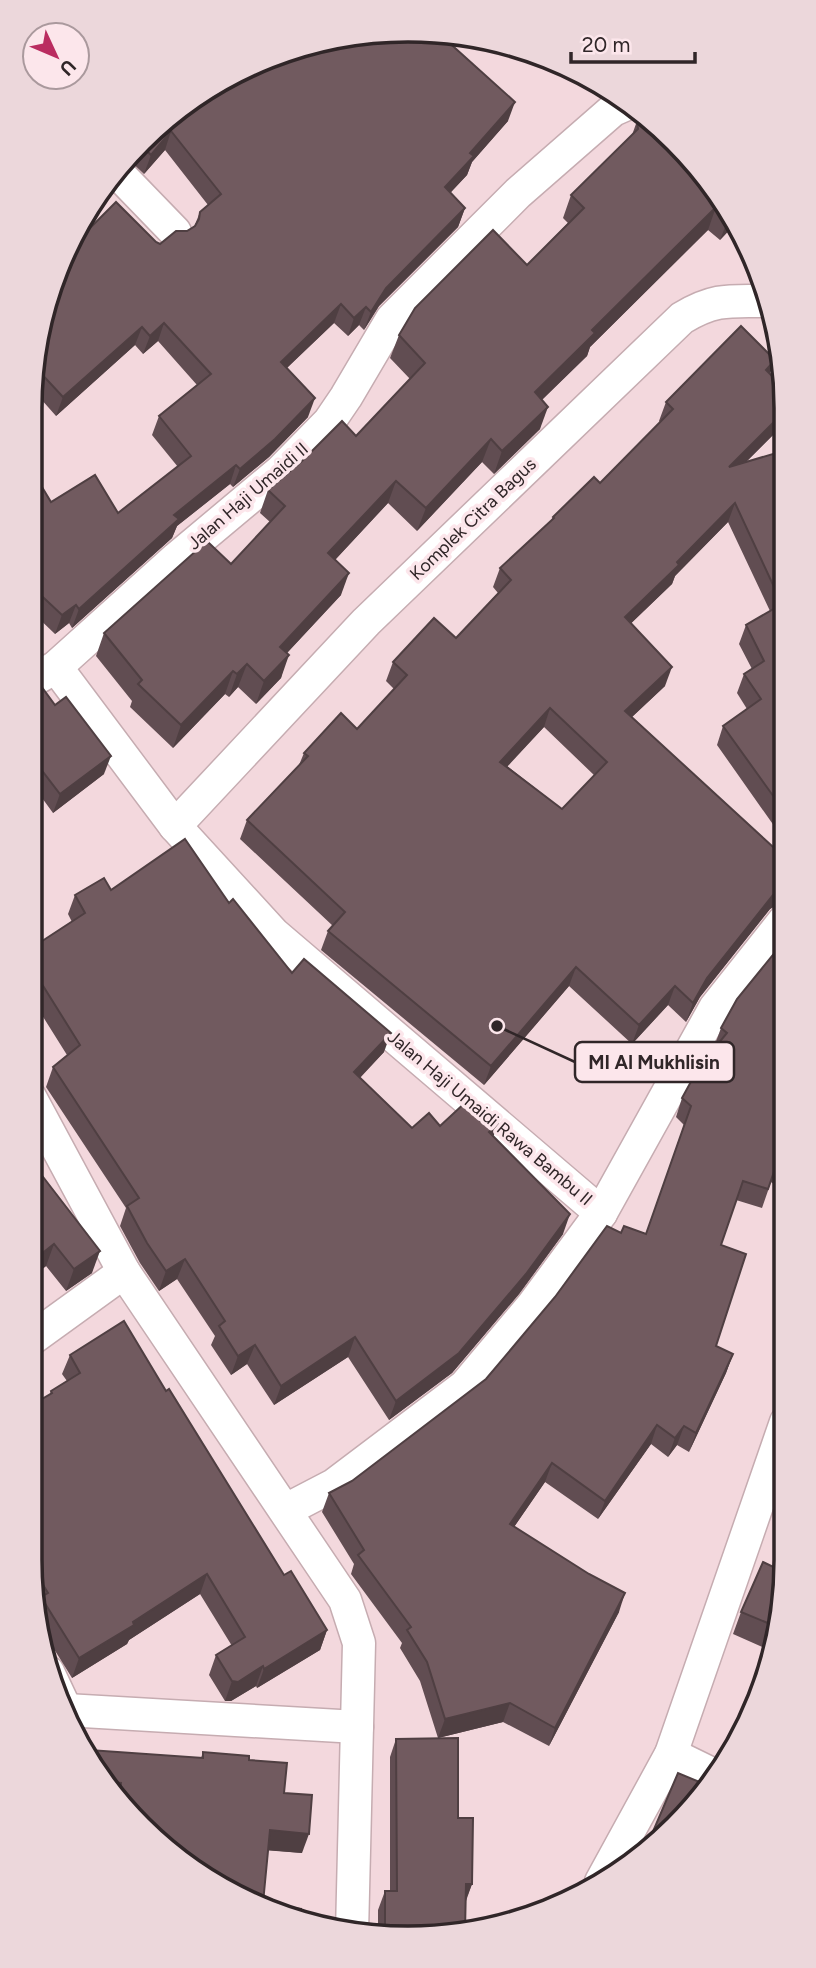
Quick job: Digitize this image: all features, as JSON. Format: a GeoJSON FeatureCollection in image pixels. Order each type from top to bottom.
{"type":"FeatureCollection","features":[{"type":"Feature","properties":{"kind":"street","name":"Jalan Haji Umaidi II"},"geometry":{"type":"LineString","coordinates":[[43,675],[281,471],[329,422],[392,320],[518,193],[617,108]]}},
{"type":"Feature","properties":{"kind":"street"},"geometry":{"type":"LineString","coordinates":[[123,179],[175,232]]}},
{"type":"Feature","properties":{"kind":"street","name":"Komplek Citra Bagus"},"geometry":{"type":"LineString","coordinates":[[175,826],[366,622],[682,318],[705,305],[727,301],[758,301]]}},
{"type":"Feature","properties":{"kind":"street","name":"Jalan Haji Umaidi Rawa Bambu II"},"geometry":{"type":"LineString","coordinates":[[43,675],[274,934],[601,1213],[715,1008],[774,935]]}},
{"type":"Feature","properties":{"kind":"street"},"geometry":{"type":"LineString","coordinates":[[42,1119],[124,1272],[345,1600],[359,1643],[352,1922]]}},
{"type":"Feature","properties":{"kind":"street"},"geometry":{"type":"LineString","coordinates":[[286,1510],[334,1485],[465,1385],[533,1305],[601,1213]]}},
{"type":"Feature","properties":{"kind":"street"},"geometry":{"type":"LineString","coordinates":[[42,1331],[124,1272]]}},
{"type":"Feature","properties":{"kind":"street"},"geometry":{"type":"LineString","coordinates":[[611,1864],[671,1754],[774,1497]]}},
{"type":"Feature","properties":{"kind":"street"},"geometry":{"type":"LineString","coordinates":[[74,1709],[357,1727]]}},
{"type":"Feature","properties":{"kind":"street"},"geometry":{"type":"LineString","coordinates":[[671,1754],[706,1771]]}},
{"type":"Feature","properties":{"kind":"building"},"geometry":{"type":"Polygon","coordinates":[[[408,42],[451,45],[515,102],[470,153],[474,156],[445,187],[465,208],[386,288],[371,312],[366,307],[354,318],[341,304],[281,362],[315,398],[275,439],[240,469],[236,465],[174,515],[179,519],[79,609],[76,605],[62,615],[42,596],[42,487],[51,502],[95,475],[118,513],[191,456],[159,416],[211,374],[164,323],[150,336],[142,327],[63,397],[44,376],[49,337],[61,290],[89,229],[116,202],[160,244],[176,231],[187,231],[195,226],[200,212],[221,194],[171,131],[151,155],[147,151],[167,133],[225,91],[290,61],[360,45],[408,42]]]}},
{"type":"Feature","properties":{"kind":"building"},"geometry":{"type":"Polygon","coordinates":[[[637,123],[667,149],[714,209],[592,330],[595,333],[535,392],[548,407],[502,451],[491,439],[426,508],[396,481],[328,553],[349,573],[280,647],[289,655],[264,681],[247,664],[237,674],[233,671],[181,725],[138,684],[142,680],[104,633],[207,541],[231,564],[285,506],[268,490],[342,421],[356,436],[425,363],[399,335],[415,308],[493,230],[527,265],[584,208],[571,195],[638,129],[637,123]]]}},
{"type":"Feature","properties":{"kind":"building"},"geometry":{"type":"Polygon","coordinates":[[[741,326],[770,355],[771,364],[766,370],[772,376],[774,422],[729,467],[774,454],[774,587],[735,503],[677,562],[679,565],[625,617],[672,667],[625,711],[774,848],[774,894],[707,978],[693,1003],[675,986],[639,1025],[576,967],[491,1066],[328,931],[345,912],[247,820],[308,756],[304,753],[341,713],[357,729],[407,675],[393,662],[434,618],[456,638],[511,580],[500,568],[594,477],[600,483],[673,409],[666,402],[741,326]],[[550,708],[500,762],[562,809],[607,762],[550,708]]]}},
{"type":"Feature","properties":{"kind":"building"},"geometry":{"type":"Polygon","coordinates":[[[774,609],[774,797],[723,726],[761,699],[744,674],[764,661],[746,625],[774,609]]]}},
{"type":"Feature","properties":{"kind":"building"},"geometry":{"type":"Polygon","coordinates":[[[42,687],[55,705],[66,697],[111,756],[60,794],[43,772],[42,687]]]}},
{"type":"Feature","properties":{"kind":"building"},"geometry":{"type":"Polygon","coordinates":[[[185,839],[229,903],[233,899],[292,973],[304,959],[391,1033],[354,1072],[412,1128],[429,1113],[440,1126],[469,1099],[498,1124],[489,1132],[570,1214],[526,1274],[459,1353],[396,1401],[355,1337],[281,1386],[255,1345],[238,1356],[219,1326],[225,1321],[185,1259],[166,1271],[147,1243],[127,1206],[139,1198],[53,1067],[80,1045],[42,984],[42,941],[85,913],[75,895],[104,878],[111,890],[185,839]]]}},
{"type":"Feature","properties":{"kind":"building"},"geometry":{"type":"Polygon","coordinates":[[[774,954],[774,1172],[768,1189],[743,1181],[721,1245],[746,1254],[716,1346],[733,1354],[696,1433],[684,1426],[675,1438],[657,1425],[605,1501],[552,1463],[510,1524],[589,1574],[625,1593],[555,1728],[510,1703],[445,1719],[427,1662],[407,1630],[411,1627],[358,1555],[364,1550],[329,1493],[352,1481],[486,1379],[555,1297],[607,1226],[621,1233],[624,1226],[646,1234],[691,1106],[682,1098],[699,1067],[727,1033],[721,1028],[737,999],[774,954]]]}},
{"type":"Feature","properties":{"kind":"building"},"geometry":{"type":"Polygon","coordinates":[[[42,1176],[100,1251],[74,1269],[54,1244],[42,1254],[42,1176]]]}},
{"type":"Feature","properties":{"kind":"building"},"geometry":{"type":"Polygon","coordinates":[[[124,1321],[284,1575],[291,1571],[327,1630],[264,1669],[263,1666],[238,1682],[232,1681],[216,1655],[245,1637],[207,1574],[133,1622],[134,1625],[79,1658],[45,1603],[44,1595],[48,1593],[43,1585],[42,1560],[42,1399],[80,1373],[70,1355],[124,1321]]]}},
{"type":"Feature","properties":{"kind":"building"},"geometry":{"type":"Polygon","coordinates":[[[763,1562],[774,1567],[768,1623],[741,1612],[763,1562]]]}},
{"type":"Feature","properties":{"kind":"building"},"geometry":{"type":"Polygon","coordinates":[[[458,1738],[458,1818],[473,1818],[472,1884],[466,1884],[465,1921],[385,1925],[385,1891],[397,1891],[396,1739],[458,1738]]]}},
{"type":"Feature","properties":{"kind":"building"},"geometry":{"type":"Polygon","coordinates":[[[96,1750],[203,1758],[203,1752],[287,1763],[284,1793],[312,1795],[309,1834],[270,1830],[264,1896],[225,1877],[185,1850],[149,1819],[121,1786],[121,1783],[118,1783],[96,1750]]]}},
{"type":"Feature","properties":{"kind":"building"},"geometry":{"type":"Polygon","coordinates":[[[678,1773],[699,1782],[653,1831],[678,1773]]]}},
{"type":"Feature","properties":{"kind":"place","name":"MI Al Mukhlisin"},"geometry":{"type":"Point","coordinates":[497,1026]}}]}
